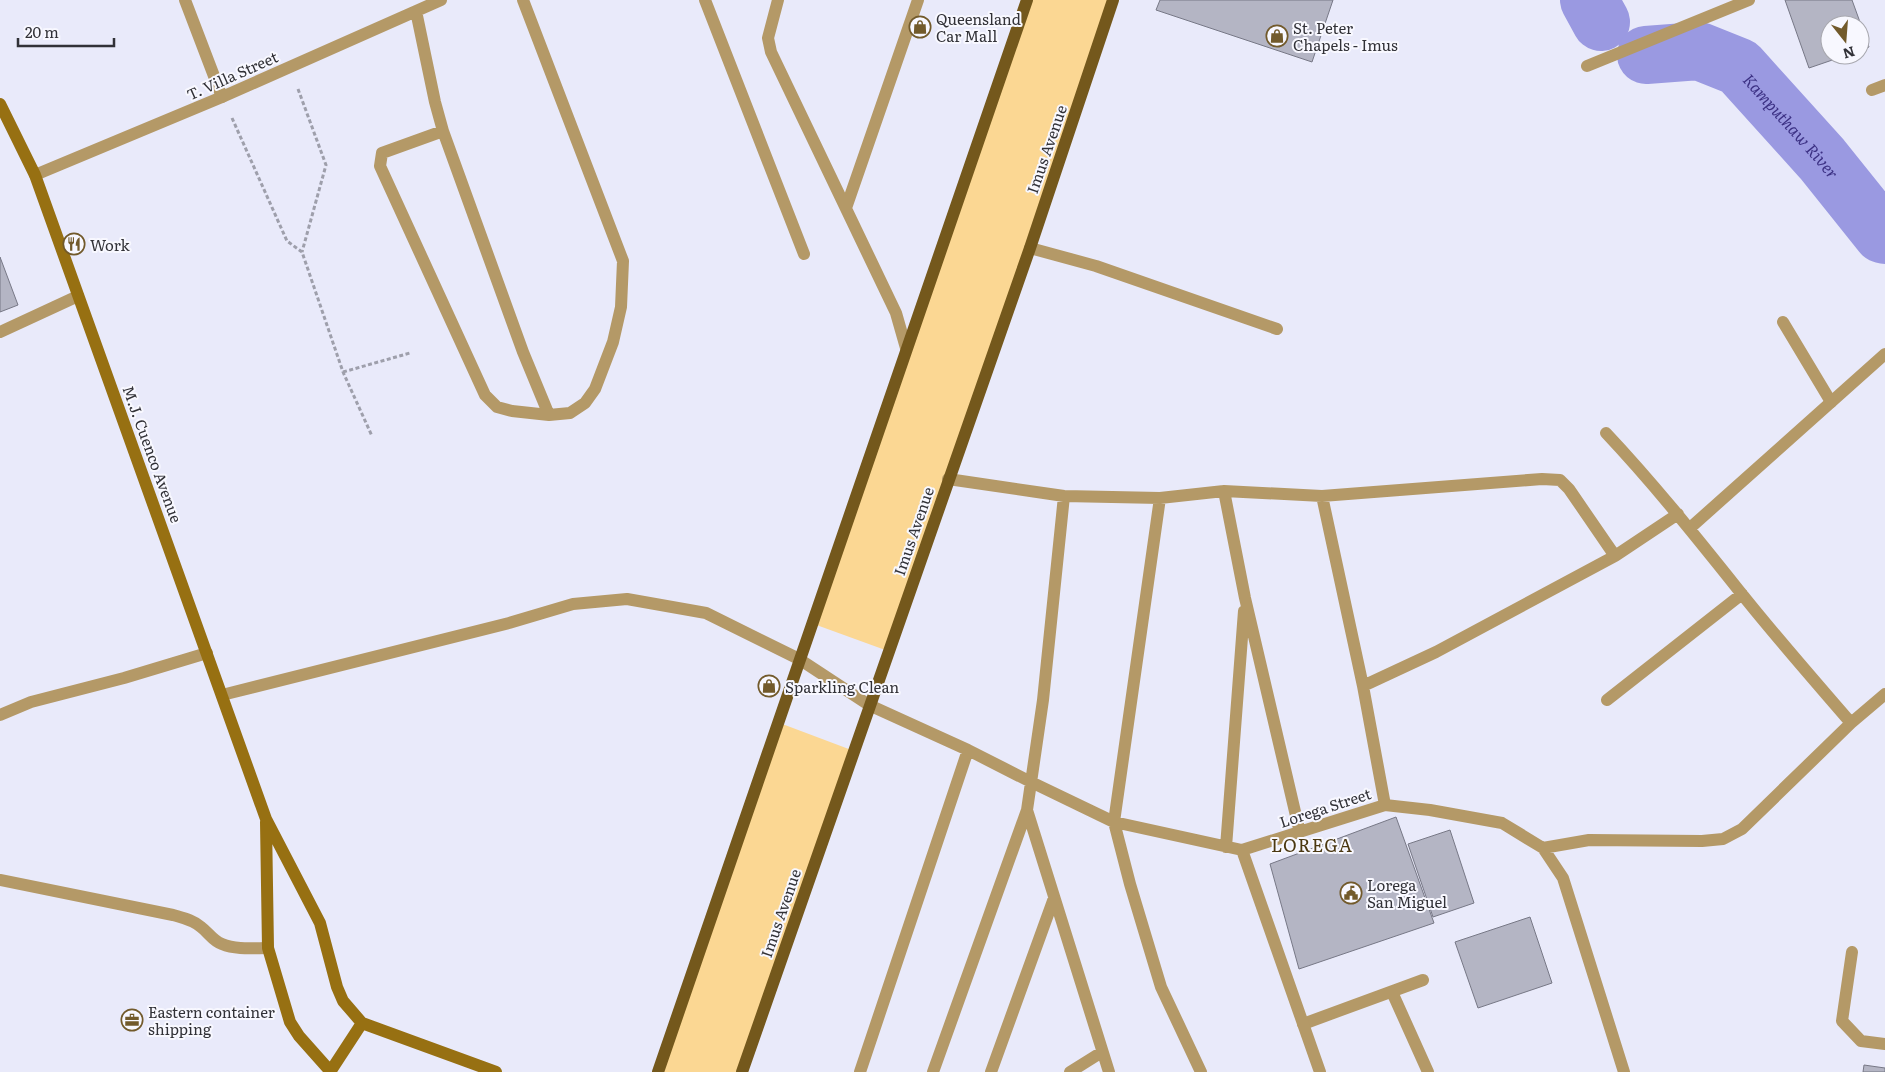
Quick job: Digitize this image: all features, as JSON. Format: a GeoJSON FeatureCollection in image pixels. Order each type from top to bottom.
{"type":"FeatureCollection","features":[{"type":"Feature","properties":{"kind":"main road"},"geometry":{"type":"LineString","coordinates":[[658,1072],[1027,0]]}},
{"type":"Feature","properties":{"kind":"main road","name":"Imus Avenue"},"geometry":{"type":"LineString","coordinates":[[742,1072],[1030,248],[1113,0]]}},
{"type":"Feature","properties":{"kind":"main road","name":"M.J. Cuenco Avenue"},"geometry":{"type":"LineString","coordinates":[[0,104],[35,175],[266,819],[320,923],[337,987],[344,1001],[362,1023],[330,1072],[299,1036],[290,1022],[268,948],[266,819]]}},
{"type":"Feature","properties":{"kind":"main road"},"geometry":{"type":"LineString","coordinates":[[362,1023],[496,1072]]}},
{"type":"Feature","properties":{"kind":"street"},"geometry":{"type":"LineString","coordinates":[[185,0],[222,97]]}},
{"type":"Feature","properties":{"kind":"street","name":"T. Villa Street"},"geometry":{"type":"LineString","coordinates":[[35,175],[222,97],[441,0]]}},
{"type":"Feature","properties":{"kind":"street"},"geometry":{"type":"LineString","coordinates":[[443,131],[382,153],[380,166],[484,395],[497,407],[512,412],[570,413],[585,403],[595,389],[613,342],[621,307],[623,261],[523,0]]}},
{"type":"Feature","properties":{"kind":"street"},"geometry":{"type":"LineString","coordinates":[[705,0],[804,254]]}},
{"type":"Feature","properties":{"kind":"street"},"geometry":{"type":"LineString","coordinates":[[778,0],[768,38],[771,52],[896,313],[906,348]]}},
{"type":"Feature","properties":{"kind":"street"},"geometry":{"type":"LineString","coordinates":[[846,208],[918,0]]}},
{"type":"Feature","properties":{"kind":"street"},"geometry":{"type":"LineString","coordinates":[[1587,66],[1749,0]]}},
{"type":"Feature","properties":{"kind":"street"},"geometry":{"type":"LineString","coordinates":[[416,11],[443,131],[523,352],[549,414]]}},
{"type":"Feature","properties":{"kind":"street"},"geometry":{"type":"LineString","coordinates":[[1872,90],[1885,85]]}},
{"type":"Feature","properties":{"kind":"street"},"geometry":{"type":"LineString","coordinates":[[1030,248],[1096,266],[1277,329]]}},
{"type":"Feature","properties":{"kind":"street"},"geometry":{"type":"LineString","coordinates":[[0,332],[78,296]]}},
{"type":"Feature","properties":{"kind":"street"},"geometry":{"type":"LineString","coordinates":[[1783,322],[1831,402]]}},
{"type":"Feature","properties":{"kind":"street"},"geometry":{"type":"LineString","coordinates":[[1690,528],[1885,354]]}},
{"type":"Feature","properties":{"kind":"street"},"geometry":{"type":"LineString","coordinates":[[1606,433],[1690,528],[1742,594],[1851,723]]}},
{"type":"Feature","properties":{"kind":"street"},"geometry":{"type":"LineString","coordinates":[[948,479],[1064,496],[1160,498],[1224,491],[1322,496],[1542,479],[1560,480],[1569,489],[1615,556]]}},
{"type":"Feature","properties":{"kind":"street"},"geometry":{"type":"LineString","coordinates":[[1224,491],[1245,598],[1300,833]]}},
{"type":"Feature","properties":{"kind":"street"},"geometry":{"type":"LineString","coordinates":[[933,1072],[1027,810],[1043,700],[1064,496]]}},
{"type":"Feature","properties":{"kind":"street"},"geometry":{"type":"LineString","coordinates":[[1322,496],[1363,686],[1385,805]]}},
{"type":"Feature","properties":{"kind":"street"},"geometry":{"type":"LineString","coordinates":[[1160,498],[1114,822],[1130,884],[1161,987],[1201,1072]]}},
{"type":"Feature","properties":{"kind":"street"},"geometry":{"type":"LineString","coordinates":[[1363,686],[1436,652],[1615,556],[1678,514]]}},
{"type":"Feature","properties":{"kind":"street"},"geometry":{"type":"LineString","coordinates":[[1607,700],[1742,594]]}},
{"type":"Feature","properties":{"kind":"street"},"geometry":{"type":"LineString","coordinates":[[1226,847],[1245,598]]}},
{"type":"Feature","properties":{"kind":"street","name":"Lorega Street"},"geometry":{"type":"LineString","coordinates":[[222,695],[509,623],[573,604],[627,599],[706,614],[799,659],[870,705],[968,750],[1114,822],[1242,850],[1385,805],[1430,810],[1502,823],[1543,848],[1563,878],[1624,1072]]}},
{"type":"Feature","properties":{"kind":"street"},"geometry":{"type":"LineString","coordinates":[[0,715],[31,702],[124,678],[207,652]]}},
{"type":"Feature","properties":{"kind":"street"},"geometry":{"type":"LineString","coordinates":[[1543,848],[1589,840],[1702,841],[1723,839],[1742,829],[1851,723],[1885,694]]}},
{"type":"Feature","properties":{"kind":"street"},"geometry":{"type":"LineString","coordinates":[[860,1072],[968,750]]}},
{"type":"Feature","properties":{"kind":"street"},"geometry":{"type":"LineString","coordinates":[[1027,810],[1109,1072]]}},
{"type":"Feature","properties":{"kind":"street"},"geometry":{"type":"LineString","coordinates":[[1242,850],[1320,1072]]}},
{"type":"Feature","properties":{"kind":"street"},"geometry":{"type":"LineString","coordinates":[[0,880],[173,915],[191,920],[223,945],[233,948],[268,948]]}},
{"type":"Feature","properties":{"kind":"street"},"geometry":{"type":"LineString","coordinates":[[991,1072],[1054,898]]}},
{"type":"Feature","properties":{"kind":"street"},"geometry":{"type":"LineString","coordinates":[[1852,952],[1842,1021],[1861,1041],[1885,1044]]}},
{"type":"Feature","properties":{"kind":"street"},"geometry":{"type":"LineString","coordinates":[[1302,1024],[1423,980]]}},
{"type":"Feature","properties":{"kind":"street"},"geometry":{"type":"LineString","coordinates":[[1392,992],[1428,1072]]}},
{"type":"Feature","properties":{"kind":"street"},"geometry":{"type":"LineString","coordinates":[[1070,1072],[1102,1052]]}},
{"type":"Feature","properties":{"kind":"path"},"geometry":{"type":"LineString","coordinates":[[290,67],[326,165],[302,252],[343,372],[372,436]]}},
{"type":"Feature","properties":{"kind":"path"},"geometry":{"type":"LineString","coordinates":[[222,97],[287,241],[302,252]]}},
{"type":"Feature","properties":{"kind":"path"},"geometry":{"type":"LineString","coordinates":[[343,372],[410,353]]}},
{"type":"Feature","properties":{"kind":"shaded area"},"geometry":{"type":"Polygon","coordinates":[[[1027,0],[1111,0],[888,651],[811,623],[1027,0]]]}},
{"type":"Feature","properties":{"kind":"shaded area"},"geometry":{"type":"Polygon","coordinates":[[[777,722],[854,751],[742,1072],[658,1072],[777,722]]]}},
{"type":"Feature","properties":{"kind":"building","name":"St. Peter Chapels - Imus"},"geometry":{"type":"Polygon","coordinates":[[[1160,0],[1333,0],[1312,62],[1156,10],[1160,0]]]}},
{"type":"Feature","properties":{"kind":"building"},"geometry":{"type":"Polygon","coordinates":[[[1785,0],[1852,0],[1857,15],[1820,15],[1820,64],[1809,68],[1785,0]]]}},
{"type":"Feature","properties":{"kind":"building"},"geometry":{"type":"Polygon","coordinates":[[[0,257],[18,305],[0,312],[0,257]]]}},
{"type":"Feature","properties":{"kind":"building","name":"Lorega San Miguel"},"geometry":{"type":"Polygon","coordinates":[[[1396,817],[1434,923],[1299,969],[1270,864],[1396,817]]]}},
{"type":"Feature","properties":{"kind":"building"},"geometry":{"type":"Polygon","coordinates":[[[1450,830],[1474,903],[1433,917],[1408,844],[1450,830]]]}},
{"type":"Feature","properties":{"kind":"building"},"geometry":{"type":"Polygon","coordinates":[[[1530,917],[1552,983],[1478,1008],[1455,942],[1530,917]]]}},
{"type":"Feature","properties":{"kind":"building"},"geometry":{"type":"Polygon","coordinates":[[[1864,1065],[1885,1068],[1885,1072],[1863,1072],[1864,1065]]]}},
{"type":"Feature","properties":{"kind":"waterway","name":"Kamputhaw River"},"geometry":{"type":"LineString","coordinates":[[1589,0],[1601,22]]}},
{"type":"Feature","properties":{"kind":"waterway","name":"Kamputhaw River"},"geometry":{"type":"LineString","coordinates":[[1646,55],[1699,51],[1739,67],[1822,159],[1882,234],[1885,235]]}},
{"type":"Feature","properties":{"kind":"place","name":"Queensland Car Mall"},"geometry":{"type":"Point","coordinates":[920,27]}},
{"type":"Feature","properties":{"kind":"place","name":"St. Peter Chapels - Imus"},"geometry":{"type":"Point","coordinates":[1277,36]}},
{"type":"Feature","properties":{"kind":"place","name":"Work"},"geometry":{"type":"Point","coordinates":[74,244]}},
{"type":"Feature","properties":{"kind":"place","name":"Sparkling Clean"},"geometry":{"type":"Point","coordinates":[769,686]}},
{"type":"Feature","properties":{"kind":"place","name":"Lorega San Miguel"},"geometry":{"type":"Point","coordinates":[1351,893]}},
{"type":"Feature","properties":{"kind":"place","name":"Eastern container shipping"},"geometry":{"type":"Point","coordinates":[132,1020]}},
{"type":"Feature","properties":{"kind":"district","name":"LOREGA"},"geometry":{"type":"Point","coordinates":[1312,844]}}]}
